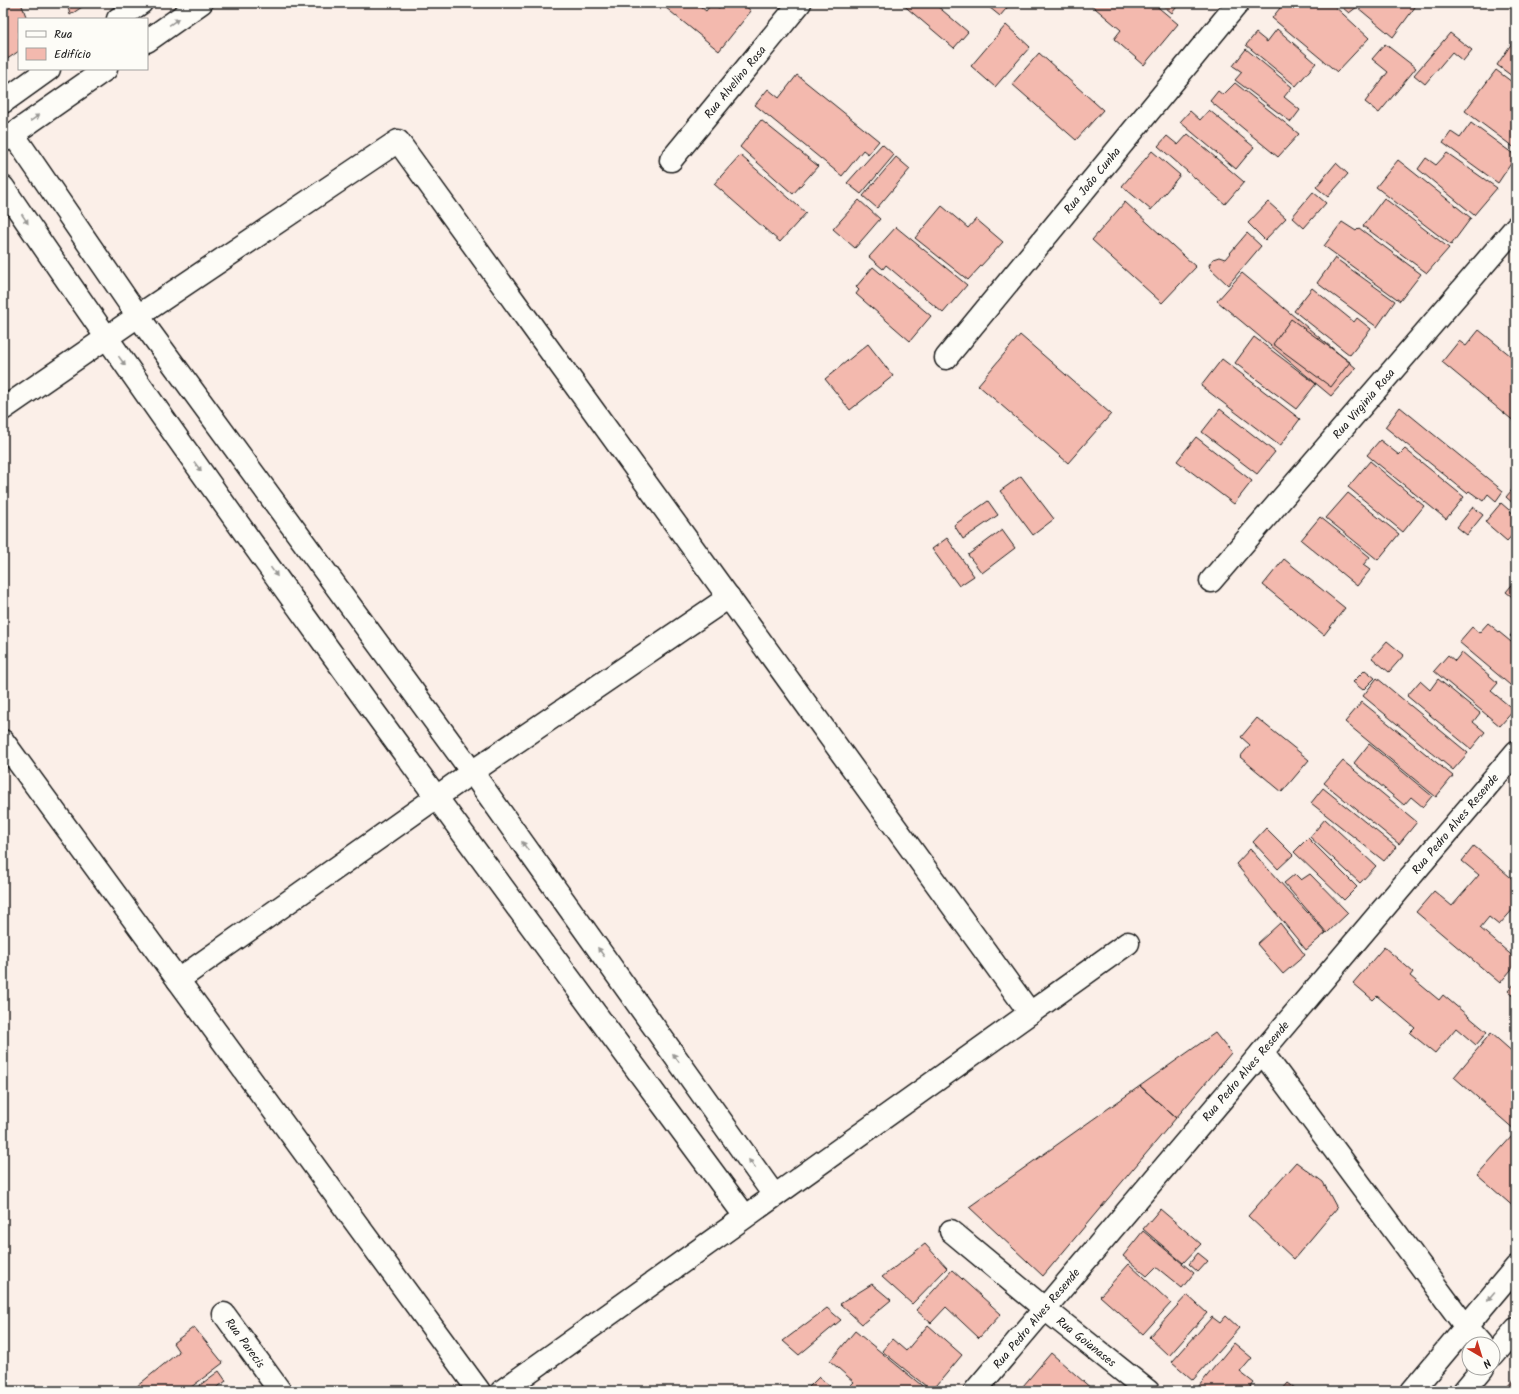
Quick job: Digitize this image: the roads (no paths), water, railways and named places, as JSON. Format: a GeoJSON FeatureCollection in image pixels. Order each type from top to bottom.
{"type":"FeatureCollection","features":[{"type":"Feature","properties":{"kind":"street"},"geometry":{"type":"LineString","coordinates":[[119,18],[140,3]]}},
{"type":"Feature","properties":{"kind":"street"},"geometry":{"type":"LineString","coordinates":[[148,40],[201,3]]}},
{"type":"Feature","properties":{"kind":"street","name":"Rua Alvelino Rosa"},"geometry":{"type":"LineString","coordinates":[[671,160],[800,3]]}},
{"type":"Feature","properties":{"kind":"street","name":"Rua João Cunha"},"geometry":{"type":"LineString","coordinates":[[946,358],[1238,3]]}},
{"type":"Feature","properties":{"kind":"street"},"geometry":{"type":"LineString","coordinates":[[3,102],[48,70]]}},
{"type":"Feature","properties":{"kind":"street"},"geometry":{"type":"LineString","coordinates":[[105,70],[8,137],[472,772],[774,1195]]}},
{"type":"Feature","properties":{"kind":"street"},"geometry":{"type":"LineString","coordinates":[[3,409],[398,141],[1030,1012]]}},
{"type":"Feature","properties":{"kind":"street"},"geometry":{"type":"LineString","coordinates":[[3,187],[106,338],[436,797],[745,1216]]}},
{"type":"Feature","properties":{"kind":"street","name":"Rua Virginia Rosa"},"geometry":{"type":"LineString","coordinates":[[1211,581],[1516,227]]}},
{"type":"Feature","properties":{"kind":"street"},"geometry":{"type":"LineString","coordinates":[[178,980],[436,797],[729,597]]}},
{"type":"Feature","properties":{"kind":"street"},"geometry":{"type":"LineString","coordinates":[[3,741],[479,1391]]}},
{"type":"Feature","properties":{"kind":"street","name":"Rua Pedro Alves Resende"},"geometry":{"type":"LineString","coordinates":[[975,1391],[1516,752]]}},
{"type":"Feature","properties":{"kind":"street"},"geometry":{"type":"LineString","coordinates":[[502,1391],[1128,943]]}},
{"type":"Feature","properties":{"kind":"street"},"geometry":{"type":"LineString","coordinates":[[1262,1052],[1474,1336]]}},
{"type":"Feature","properties":{"kind":"street","name":"Rua Goianases"},"geometry":{"type":"LineString","coordinates":[[951,1230],[1148,1391]]}},
{"type":"Feature","properties":{"kind":"street"},"geometry":{"type":"LineString","coordinates":[[1412,1391],[1516,1267]]}},
{"type":"Feature","properties":{"kind":"street","name":"Rua Parecis"},"geometry":{"type":"LineString","coordinates":[[224,1314],[280,1391]]}},
{"type":"Feature","properties":{"kind":"street"},"geometry":{"type":"LineString","coordinates":[[1501,1347],[1516,1329]]}},
{"type":"Feature","properties":{"kind":"street"},"geometry":{"type":"LineString","coordinates":[[1464,1391],[1476,1376]]}}]}
